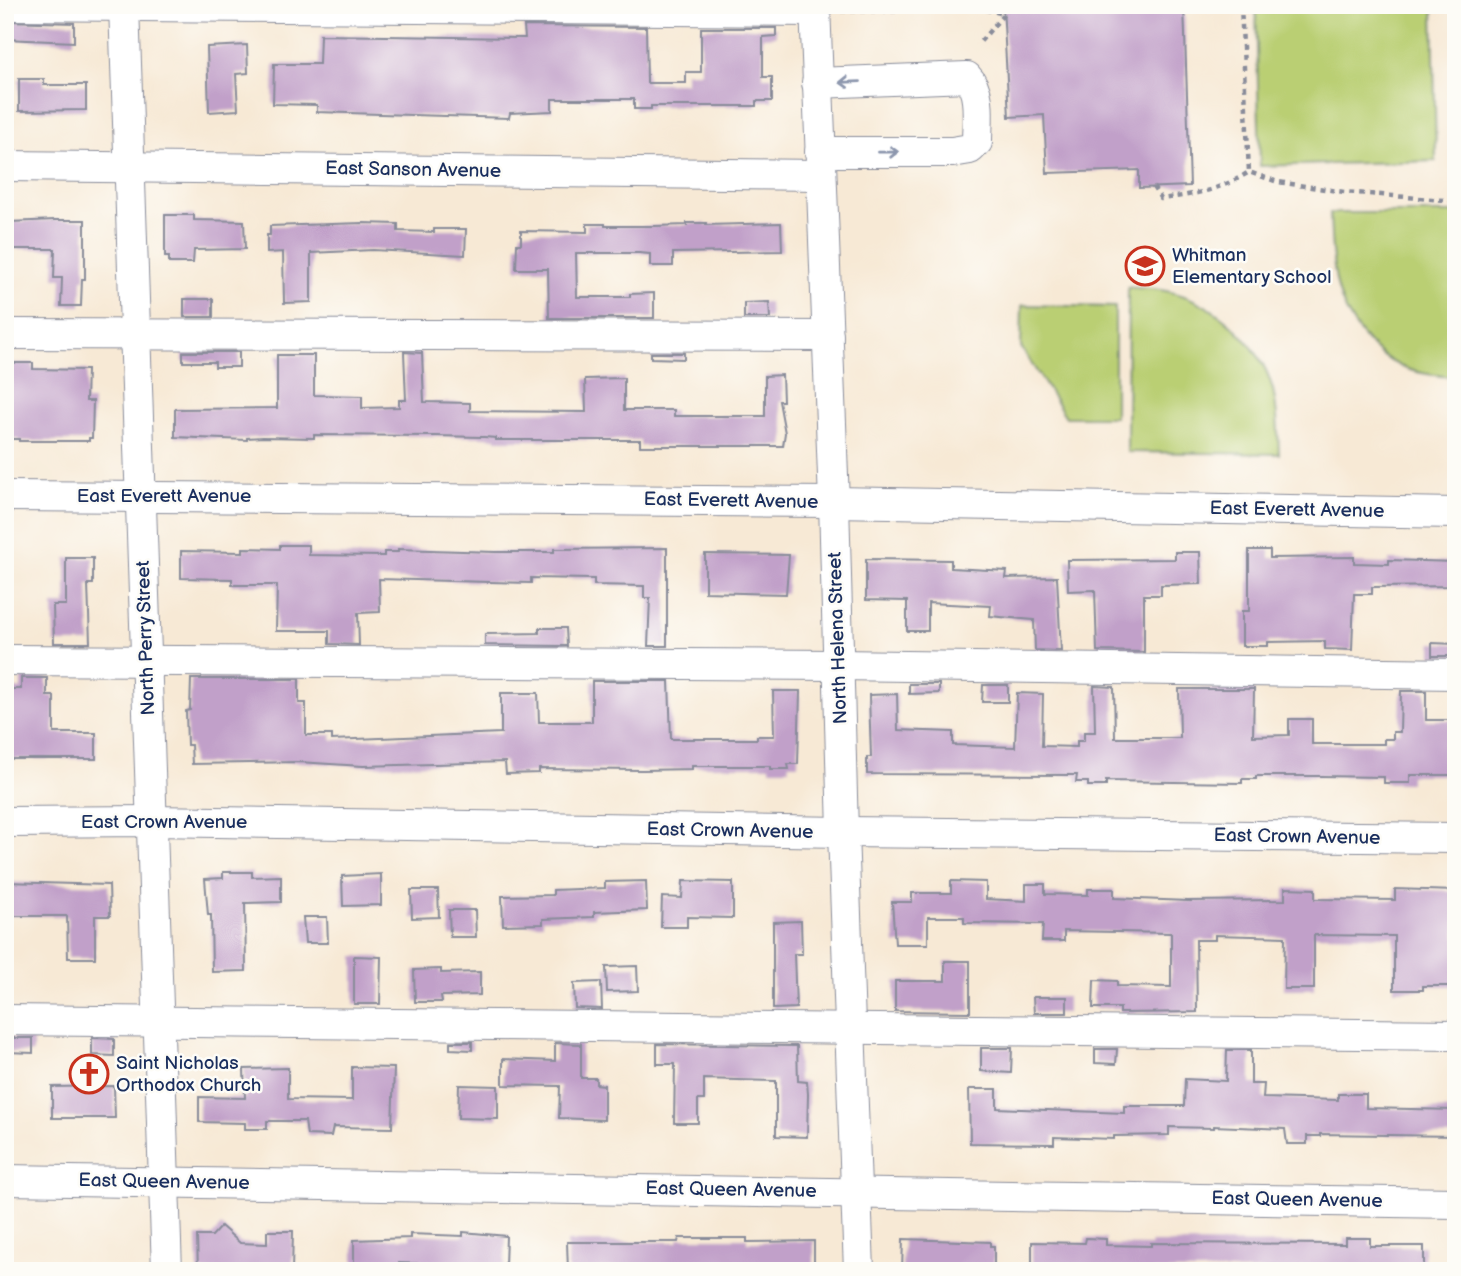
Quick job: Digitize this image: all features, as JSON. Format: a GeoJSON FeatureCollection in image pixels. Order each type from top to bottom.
{"type":"FeatureCollection","features":[{"type":"Feature","properties":{"kind":"street"},"geometry":{"type":"LineString","coordinates":[[10,5],[815,8]]}},
{"type":"Feature","properties":{"kind":"street","name":"North Perry Street"},"geometry":{"type":"LineString","coordinates":[[124,5],[167,1271]]}},
{"type":"Feature","properties":{"kind":"street","name":"North Helena Street"},"geometry":{"type":"LineString","coordinates":[[815,8],[859,1271]]}},
{"type":"Feature","properties":{"kind":"street","name":"East Sanson Avenue"},"geometry":{"type":"LineString","coordinates":[[5,166],[820,164],[952,152],[970,149],[977,142],[976,94],[967,77],[817,83]]}},
{"type":"Feature","properties":{"kind":"street"},"geometry":{"type":"LineString","coordinates":[[5,334],[828,336]]}},
{"type":"Feature","properties":{"kind":"street","name":"East Everett Avenue"},"geometry":{"type":"LineString","coordinates":[[5,496],[834,502],[1456,513]]}},
{"type":"Feature","properties":{"kind":"street"},"geometry":{"type":"LineString","coordinates":[[5,660],[838,665],[1456,674]]}},
{"type":"Feature","properties":{"kind":"street","name":"East Crown Avenue"},"geometry":{"type":"LineString","coordinates":[[5,822],[152,821],[1456,838]]}},
{"type":"Feature","properties":{"kind":"street"},"geometry":{"type":"LineString","coordinates":[[5,1020],[1456,1035]]}},
{"type":"Feature","properties":{"kind":"street","name":"East Queen Avenue"},"geometry":{"type":"LineString","coordinates":[[5,1180],[1456,1203]]}},
{"type":"Feature","properties":{"kind":"path"},"geometry":{"type":"LineString","coordinates":[[1241,5],[1249,172]]}},
{"type":"Feature","properties":{"kind":"path"},"geometry":{"type":"LineString","coordinates":[[815,8],[896,11],[966,6],[1004,14],[980,42]]}},
{"type":"Feature","properties":{"kind":"path"},"geometry":{"type":"LineString","coordinates":[[1153,187],[1161,199],[1201,194],[1231,183],[1249,172]]}},
{"type":"Feature","properties":{"kind":"path"},"geometry":{"type":"LineString","coordinates":[[1249,172],[1278,182],[1343,192],[1456,201]]}},
{"type":"Feature","properties":{"kind":"green space"},"geometry":{"type":"Polygon","coordinates":[[[1256,5],[1433,5],[1436,161],[1260,166],[1256,5]]]}},
{"type":"Feature","properties":{"kind":"green space"},"geometry":{"type":"Polygon","coordinates":[[[1330,213],[1456,213],[1456,377],[1421,373],[1402,367],[1380,354],[1362,335],[1347,312],[1338,289],[1330,213]]]}},
{"type":"Feature","properties":{"kind":"green space"},"geometry":{"type":"Polygon","coordinates":[[[1128,287],[1157,289],[1184,296],[1217,314],[1246,340],[1258,356],[1273,390],[1279,454],[1127,452],[1128,287]]]}},
{"type":"Feature","properties":{"kind":"green space"},"geometry":{"type":"Polygon","coordinates":[[[1022,305],[1115,307],[1115,417],[1066,417],[1021,347],[1022,305]]]}},
{"type":"Feature","properties":{"kind":"building"},"geometry":{"type":"Polygon","coordinates":[[[1003,5],[1184,5],[1190,186],[1139,188],[1139,170],[1047,173],[1044,115],[1009,117],[1003,5]]]}},
{"type":"Feature","properties":{"kind":"building"},"geometry":{"type":"Polygon","coordinates":[[[5,21],[74,23],[74,42],[5,39],[5,21]]]}},
{"type":"Feature","properties":{"kind":"building"},"geometry":{"type":"Polygon","coordinates":[[[524,26],[646,27],[647,83],[686,83],[686,72],[701,72],[701,28],[776,28],[776,36],[763,37],[763,77],[772,77],[772,101],[756,101],[756,106],[651,106],[651,109],[634,109],[634,99],[552,99],[552,111],[510,113],[509,118],[317,112],[317,105],[273,104],[274,64],[319,64],[320,35],[525,38],[524,26]]]}},
{"type":"Feature","properties":{"kind":"building"},"geometry":{"type":"Polygon","coordinates":[[[247,45],[248,73],[236,74],[238,110],[209,112],[207,47],[247,45]]]}},
{"type":"Feature","properties":{"kind":"building"},"geometry":{"type":"Polygon","coordinates":[[[19,79],[44,79],[44,85],[86,85],[86,110],[19,111],[19,79]]]}},
{"type":"Feature","properties":{"kind":"building"},"geometry":{"type":"Polygon","coordinates":[[[165,215],[194,215],[194,220],[244,221],[245,249],[194,250],[193,263],[169,263],[169,257],[165,257],[165,215]]]}},
{"type":"Feature","properties":{"kind":"building"},"geometry":{"type":"Polygon","coordinates":[[[85,220],[85,279],[82,279],[81,306],[61,306],[62,278],[54,278],[55,249],[10,249],[10,222],[85,220]]]}},
{"type":"Feature","properties":{"kind":"building"},"geometry":{"type":"Polygon","coordinates":[[[687,223],[781,223],[782,251],[673,253],[673,266],[650,266],[650,254],[576,253],[577,297],[630,297],[630,294],[654,293],[654,318],[549,318],[548,269],[516,269],[517,244],[521,244],[521,231],[587,232],[587,224],[655,226],[687,223]]]}},
{"type":"Feature","properties":{"kind":"building"},"geometry":{"type":"Polygon","coordinates":[[[398,224],[398,231],[466,229],[465,255],[373,250],[311,253],[311,302],[284,303],[283,252],[267,253],[270,226],[398,224]]]}},
{"type":"Feature","properties":{"kind":"building"},"geometry":{"type":"Polygon","coordinates":[[[184,299],[213,299],[213,317],[184,317],[184,299]]]}},
{"type":"Feature","properties":{"kind":"building"},"geometry":{"type":"Polygon","coordinates":[[[769,302],[770,318],[744,318],[744,303],[769,302]]]}},
{"type":"Feature","properties":{"kind":"building"},"geometry":{"type":"Polygon","coordinates":[[[183,352],[239,352],[239,367],[215,367],[215,362],[183,362],[183,352]]]}},
{"type":"Feature","properties":{"kind":"building"},"geometry":{"type":"Polygon","coordinates":[[[404,352],[422,353],[424,402],[470,403],[470,411],[586,412],[585,379],[624,378],[624,410],[674,410],[674,416],[765,416],[765,376],[782,375],[783,401],[779,401],[785,433],[783,446],[640,446],[640,440],[496,440],[484,437],[434,436],[314,435],[314,438],[263,437],[247,440],[175,437],[175,409],[277,408],[277,355],[314,355],[314,395],[362,396],[362,408],[399,407],[399,400],[406,400],[404,352]]]}},
{"type":"Feature","properties":{"kind":"building"},"geometry":{"type":"Polygon","coordinates":[[[651,353],[684,353],[684,359],[651,358],[651,353]]]}},
{"type":"Feature","properties":{"kind":"building"},"geometry":{"type":"Polygon","coordinates":[[[11,363],[33,363],[33,369],[87,370],[86,401],[93,401],[92,438],[89,438],[89,441],[5,439],[5,388],[11,387],[11,363]]]}},
{"type":"Feature","properties":{"kind":"building"},"geometry":{"type":"Polygon","coordinates":[[[280,545],[309,545],[309,555],[384,556],[384,552],[398,552],[398,549],[554,552],[554,549],[667,548],[667,646],[648,646],[650,598],[644,598],[644,586],[594,585],[594,579],[531,578],[531,583],[379,579],[380,612],[358,613],[359,645],[329,644],[329,631],[276,631],[277,585],[232,585],[232,579],[181,578],[181,551],[243,552],[243,548],[280,549],[280,545]]]}},
{"type":"Feature","properties":{"kind":"building"},"geometry":{"type":"Polygon","coordinates":[[[1249,550],[1270,550],[1270,558],[1354,557],[1354,563],[1389,564],[1389,560],[1456,562],[1456,586],[1372,587],[1372,594],[1354,594],[1352,650],[1325,649],[1325,641],[1268,642],[1268,646],[1242,646],[1242,611],[1249,611],[1249,550]]]}},
{"type":"Feature","properties":{"kind":"building"},"geometry":{"type":"Polygon","coordinates":[[[1175,552],[1200,552],[1201,584],[1161,585],[1161,595],[1144,595],[1144,652],[1097,651],[1095,590],[1068,591],[1067,560],[1175,559],[1175,552]]]}},
{"type":"Feature","properties":{"kind":"building"},"geometry":{"type":"Polygon","coordinates":[[[705,554],[789,555],[786,594],[705,592],[705,554]]]}},
{"type":"Feature","properties":{"kind":"building"},"geometry":{"type":"Polygon","coordinates":[[[66,558],[93,558],[93,584],[88,584],[90,643],[54,643],[53,605],[66,605],[66,558]]]}},
{"type":"Feature","properties":{"kind":"building"},"geometry":{"type":"Polygon","coordinates":[[[866,559],[951,560],[951,568],[1007,571],[1006,578],[1057,577],[1061,651],[1035,650],[1034,620],[990,616],[991,606],[928,603],[928,631],[907,631],[907,601],[866,600],[866,559]]]}},
{"type":"Feature","properties":{"kind":"building"},"geometry":{"type":"Polygon","coordinates":[[[539,628],[566,628],[567,646],[485,645],[485,634],[539,633],[539,628]]]}},
{"type":"Feature","properties":{"kind":"building"},"geometry":{"type":"Polygon","coordinates":[[[1432,643],[1456,644],[1456,656],[1432,656],[1432,643]]]}},
{"type":"Feature","properties":{"kind":"building"},"geometry":{"type":"Polygon","coordinates":[[[21,678],[47,678],[47,696],[54,696],[54,733],[96,733],[96,759],[5,759],[5,689],[21,689],[21,678]]]}},
{"type":"Feature","properties":{"kind":"building"},"geometry":{"type":"Polygon","coordinates":[[[191,679],[299,679],[299,703],[306,703],[306,735],[332,735],[332,740],[501,733],[501,693],[538,693],[539,722],[592,722],[592,681],[669,681],[671,739],[757,739],[757,736],[774,736],[773,691],[800,691],[798,764],[788,764],[789,769],[770,769],[770,766],[692,766],[692,769],[643,770],[539,769],[539,773],[506,774],[505,762],[363,766],[298,762],[192,764],[191,745],[187,745],[186,711],[190,710],[191,679]]]}},
{"type":"Feature","properties":{"kind":"building"},"geometry":{"type":"Polygon","coordinates":[[[909,684],[939,684],[939,693],[909,694],[909,684]]]}},
{"type":"Feature","properties":{"kind":"building"},"geometry":{"type":"Polygon","coordinates":[[[983,685],[1008,685],[1008,702],[982,702],[983,685]]]}},
{"type":"Feature","properties":{"kind":"building"},"geometry":{"type":"Polygon","coordinates":[[[1094,686],[1114,687],[1115,738],[1180,738],[1179,689],[1254,689],[1253,736],[1289,735],[1289,719],[1312,719],[1312,744],[1384,744],[1384,739],[1393,739],[1393,732],[1400,732],[1401,691],[1426,691],[1426,720],[1456,720],[1456,775],[1410,775],[1410,783],[1384,783],[1384,777],[1256,776],[1256,779],[1242,779],[1242,783],[1106,781],[1106,786],[1088,786],[1088,782],[1076,782],[1077,775],[867,774],[867,757],[871,757],[869,695],[897,694],[898,730],[953,732],[953,745],[1015,747],[1017,693],[1043,694],[1042,746],[1077,747],[1077,741],[1084,741],[1084,732],[1095,732],[1094,686]]]}},
{"type":"Feature","properties":{"kind":"building"},"geometry":{"type":"Polygon","coordinates":[[[223,872],[252,872],[252,877],[281,876],[281,902],[245,903],[246,971],[212,972],[211,915],[208,915],[205,879],[223,878],[223,872]]]}},
{"type":"Feature","properties":{"kind":"building"},"geometry":{"type":"Polygon","coordinates":[[[381,874],[381,905],[343,906],[342,876],[381,874]]]}},
{"type":"Feature","properties":{"kind":"building"},"geometry":{"type":"Polygon","coordinates":[[[646,881],[647,910],[594,912],[594,917],[543,919],[543,924],[503,925],[502,896],[553,895],[553,890],[605,888],[605,882],[646,881]]]}},
{"type":"Feature","properties":{"kind":"building"},"geometry":{"type":"Polygon","coordinates":[[[683,881],[733,882],[733,918],[687,917],[687,927],[661,927],[662,897],[682,898],[683,881]]]}},
{"type":"Feature","properties":{"kind":"building"},"geometry":{"type":"Polygon","coordinates":[[[951,881],[986,882],[986,899],[1026,901],[1026,884],[1045,884],[1045,894],[1088,895],[1088,889],[1114,889],[1114,898],[1188,901],[1285,900],[1285,888],[1315,889],[1315,899],[1395,900],[1395,889],[1456,891],[1456,986],[1423,986],[1423,990],[1394,990],[1394,936],[1314,935],[1314,989],[1284,989],[1285,937],[1215,935],[1215,940],[1196,940],[1197,1012],[1120,1013],[1120,1008],[1093,1008],[1094,980],[1117,981],[1117,986],[1171,987],[1171,933],[1064,931],[1064,941],[1042,941],[1043,924],[964,923],[964,917],[928,917],[928,944],[895,944],[892,902],[912,902],[912,893],[951,893],[951,881]]]}},
{"type":"Feature","properties":{"kind":"building"},"geometry":{"type":"Polygon","coordinates":[[[5,882],[109,885],[110,916],[95,916],[95,958],[68,958],[67,916],[6,916],[5,882]]]}},
{"type":"Feature","properties":{"kind":"building"},"geometry":{"type":"Polygon","coordinates":[[[411,890],[438,890],[439,917],[412,918],[411,890]]]}},
{"type":"Feature","properties":{"kind":"building"},"geometry":{"type":"Polygon","coordinates":[[[449,910],[475,910],[476,937],[450,937],[449,910]]]}},
{"type":"Feature","properties":{"kind":"building"},"geometry":{"type":"Polygon","coordinates":[[[303,917],[327,917],[328,943],[305,943],[303,917]]]}},
{"type":"Feature","properties":{"kind":"building"},"geometry":{"type":"Polygon","coordinates":[[[801,921],[802,954],[794,954],[796,1008],[773,1009],[773,922],[801,921]]]}},
{"type":"Feature","properties":{"kind":"building"},"geometry":{"type":"Polygon","coordinates":[[[354,956],[381,957],[380,1004],[354,1004],[354,956]]]}},
{"type":"Feature","properties":{"kind":"building"},"geometry":{"type":"Polygon","coordinates":[[[945,961],[970,961],[970,1012],[895,1011],[895,981],[945,981],[945,961]]]}},
{"type":"Feature","properties":{"kind":"building"},"geometry":{"type":"Polygon","coordinates":[[[637,966],[638,991],[607,992],[606,967],[637,966]]]}},
{"type":"Feature","properties":{"kind":"building"},"geometry":{"type":"Polygon","coordinates":[[[441,969],[441,973],[480,972],[480,995],[441,996],[442,1002],[415,1002],[414,970],[441,969]]]}},
{"type":"Feature","properties":{"kind":"building"},"geometry":{"type":"Polygon","coordinates":[[[601,982],[602,1009],[575,1008],[574,983],[601,982]]]}},
{"type":"Feature","properties":{"kind":"building"},"geometry":{"type":"Polygon","coordinates":[[[1033,997],[1067,997],[1067,1013],[1034,1013],[1033,997]]]}},
{"type":"Feature","properties":{"kind":"building"},"geometry":{"type":"Polygon","coordinates":[[[8,1038],[33,1038],[33,1053],[7,1052],[8,1038]]]}},
{"type":"Feature","properties":{"kind":"building"},"geometry":{"type":"Polygon","coordinates":[[[92,1038],[114,1039],[114,1056],[92,1055],[92,1038]]]}},
{"type":"Feature","properties":{"kind":"building"},"geometry":{"type":"Polygon","coordinates":[[[450,1042],[472,1042],[472,1050],[450,1049],[450,1042]]]}},
{"type":"Feature","properties":{"kind":"building"},"geometry":{"type":"Polygon","coordinates":[[[555,1043],[581,1044],[581,1078],[596,1078],[596,1084],[604,1085],[604,1120],[559,1118],[560,1086],[503,1085],[503,1059],[555,1061],[555,1043]]]}},
{"type":"Feature","properties":{"kind":"building"},"geometry":{"type":"Polygon","coordinates":[[[657,1044],[797,1046],[798,1081],[807,1082],[807,1137],[776,1136],[776,1081],[704,1079],[704,1100],[698,1100],[698,1123],[674,1123],[675,1064],[657,1064],[657,1044]]]}},
{"type":"Feature","properties":{"kind":"building"},"geometry":{"type":"Polygon","coordinates":[[[981,1048],[1012,1048],[1011,1073],[981,1071],[981,1048]]]}},
{"type":"Feature","properties":{"kind":"building"},"geometry":{"type":"Polygon","coordinates":[[[1095,1049],[1117,1049],[1116,1064],[1095,1063],[1095,1049]]]}},
{"type":"Feature","properties":{"kind":"building"},"geometry":{"type":"Polygon","coordinates":[[[1227,1050],[1251,1050],[1251,1084],[1264,1084],[1263,1098],[1338,1100],[1338,1094],[1366,1094],[1366,1108],[1456,1110],[1456,1136],[1320,1134],[1307,1136],[1307,1144],[1287,1144],[1285,1129],[1214,1126],[1169,1127],[1169,1135],[1114,1136],[1114,1139],[1054,1137],[1054,1144],[970,1143],[969,1089],[997,1089],[997,1108],[1124,1113],[1124,1106],[1184,1106],[1185,1079],[1226,1081],[1227,1050]]]}},
{"type":"Feature","properties":{"kind":"building"},"geometry":{"type":"Polygon","coordinates":[[[352,1067],[394,1068],[392,1128],[333,1127],[331,1136],[307,1135],[305,1121],[267,1121],[267,1129],[245,1129],[245,1123],[199,1122],[199,1097],[245,1098],[244,1069],[288,1068],[288,1099],[352,1100],[352,1067]]]}},
{"type":"Feature","properties":{"kind":"building"},"geometry":{"type":"Polygon","coordinates":[[[459,1085],[498,1086],[498,1119],[458,1118],[459,1085]]]}},
{"type":"Feature","properties":{"kind":"building"},"geometry":{"type":"Polygon","coordinates":[[[114,1086],[115,1118],[52,1118],[52,1087],[114,1086]]]}},
{"type":"Feature","properties":{"kind":"building"},"geometry":{"type":"Polygon","coordinates":[[[221,1226],[240,1243],[267,1244],[267,1231],[293,1231],[292,1271],[198,1271],[197,1236],[212,1236],[221,1226]]]}},
{"type":"Feature","properties":{"kind":"building"},"geometry":{"type":"Polygon","coordinates":[[[463,1232],[506,1236],[505,1266],[399,1263],[399,1269],[354,1270],[354,1240],[410,1238],[410,1234],[463,1236],[463,1232]]]}},
{"type":"Feature","properties":{"kind":"building"},"geometry":{"type":"Polygon","coordinates":[[[679,1238],[747,1238],[747,1242],[814,1241],[814,1271],[625,1271],[625,1267],[568,1271],[567,1242],[678,1242],[679,1238]]]}},
{"type":"Feature","properties":{"kind":"building"},"geometry":{"type":"Polygon","coordinates":[[[1086,1238],[1106,1239],[1106,1245],[1151,1246],[1151,1243],[1345,1244],[1345,1238],[1370,1238],[1370,1246],[1424,1246],[1424,1271],[1032,1271],[1032,1242],[1085,1243],[1086,1238]]]}},
{"type":"Feature","properties":{"kind":"building"},"geometry":{"type":"Polygon","coordinates":[[[903,1239],[990,1242],[990,1246],[994,1246],[994,1271],[902,1271],[903,1239]]]}},
{"type":"Feature","properties":{"kind":"place","name":"Whitman Elementary School"},"geometry":{"type":"Point","coordinates":[1145,266]}},
{"type":"Feature","properties":{"kind":"place","name":"Saint Nicholas Orthodox Church"},"geometry":{"type":"Point","coordinates":[89,1074]}}]}
